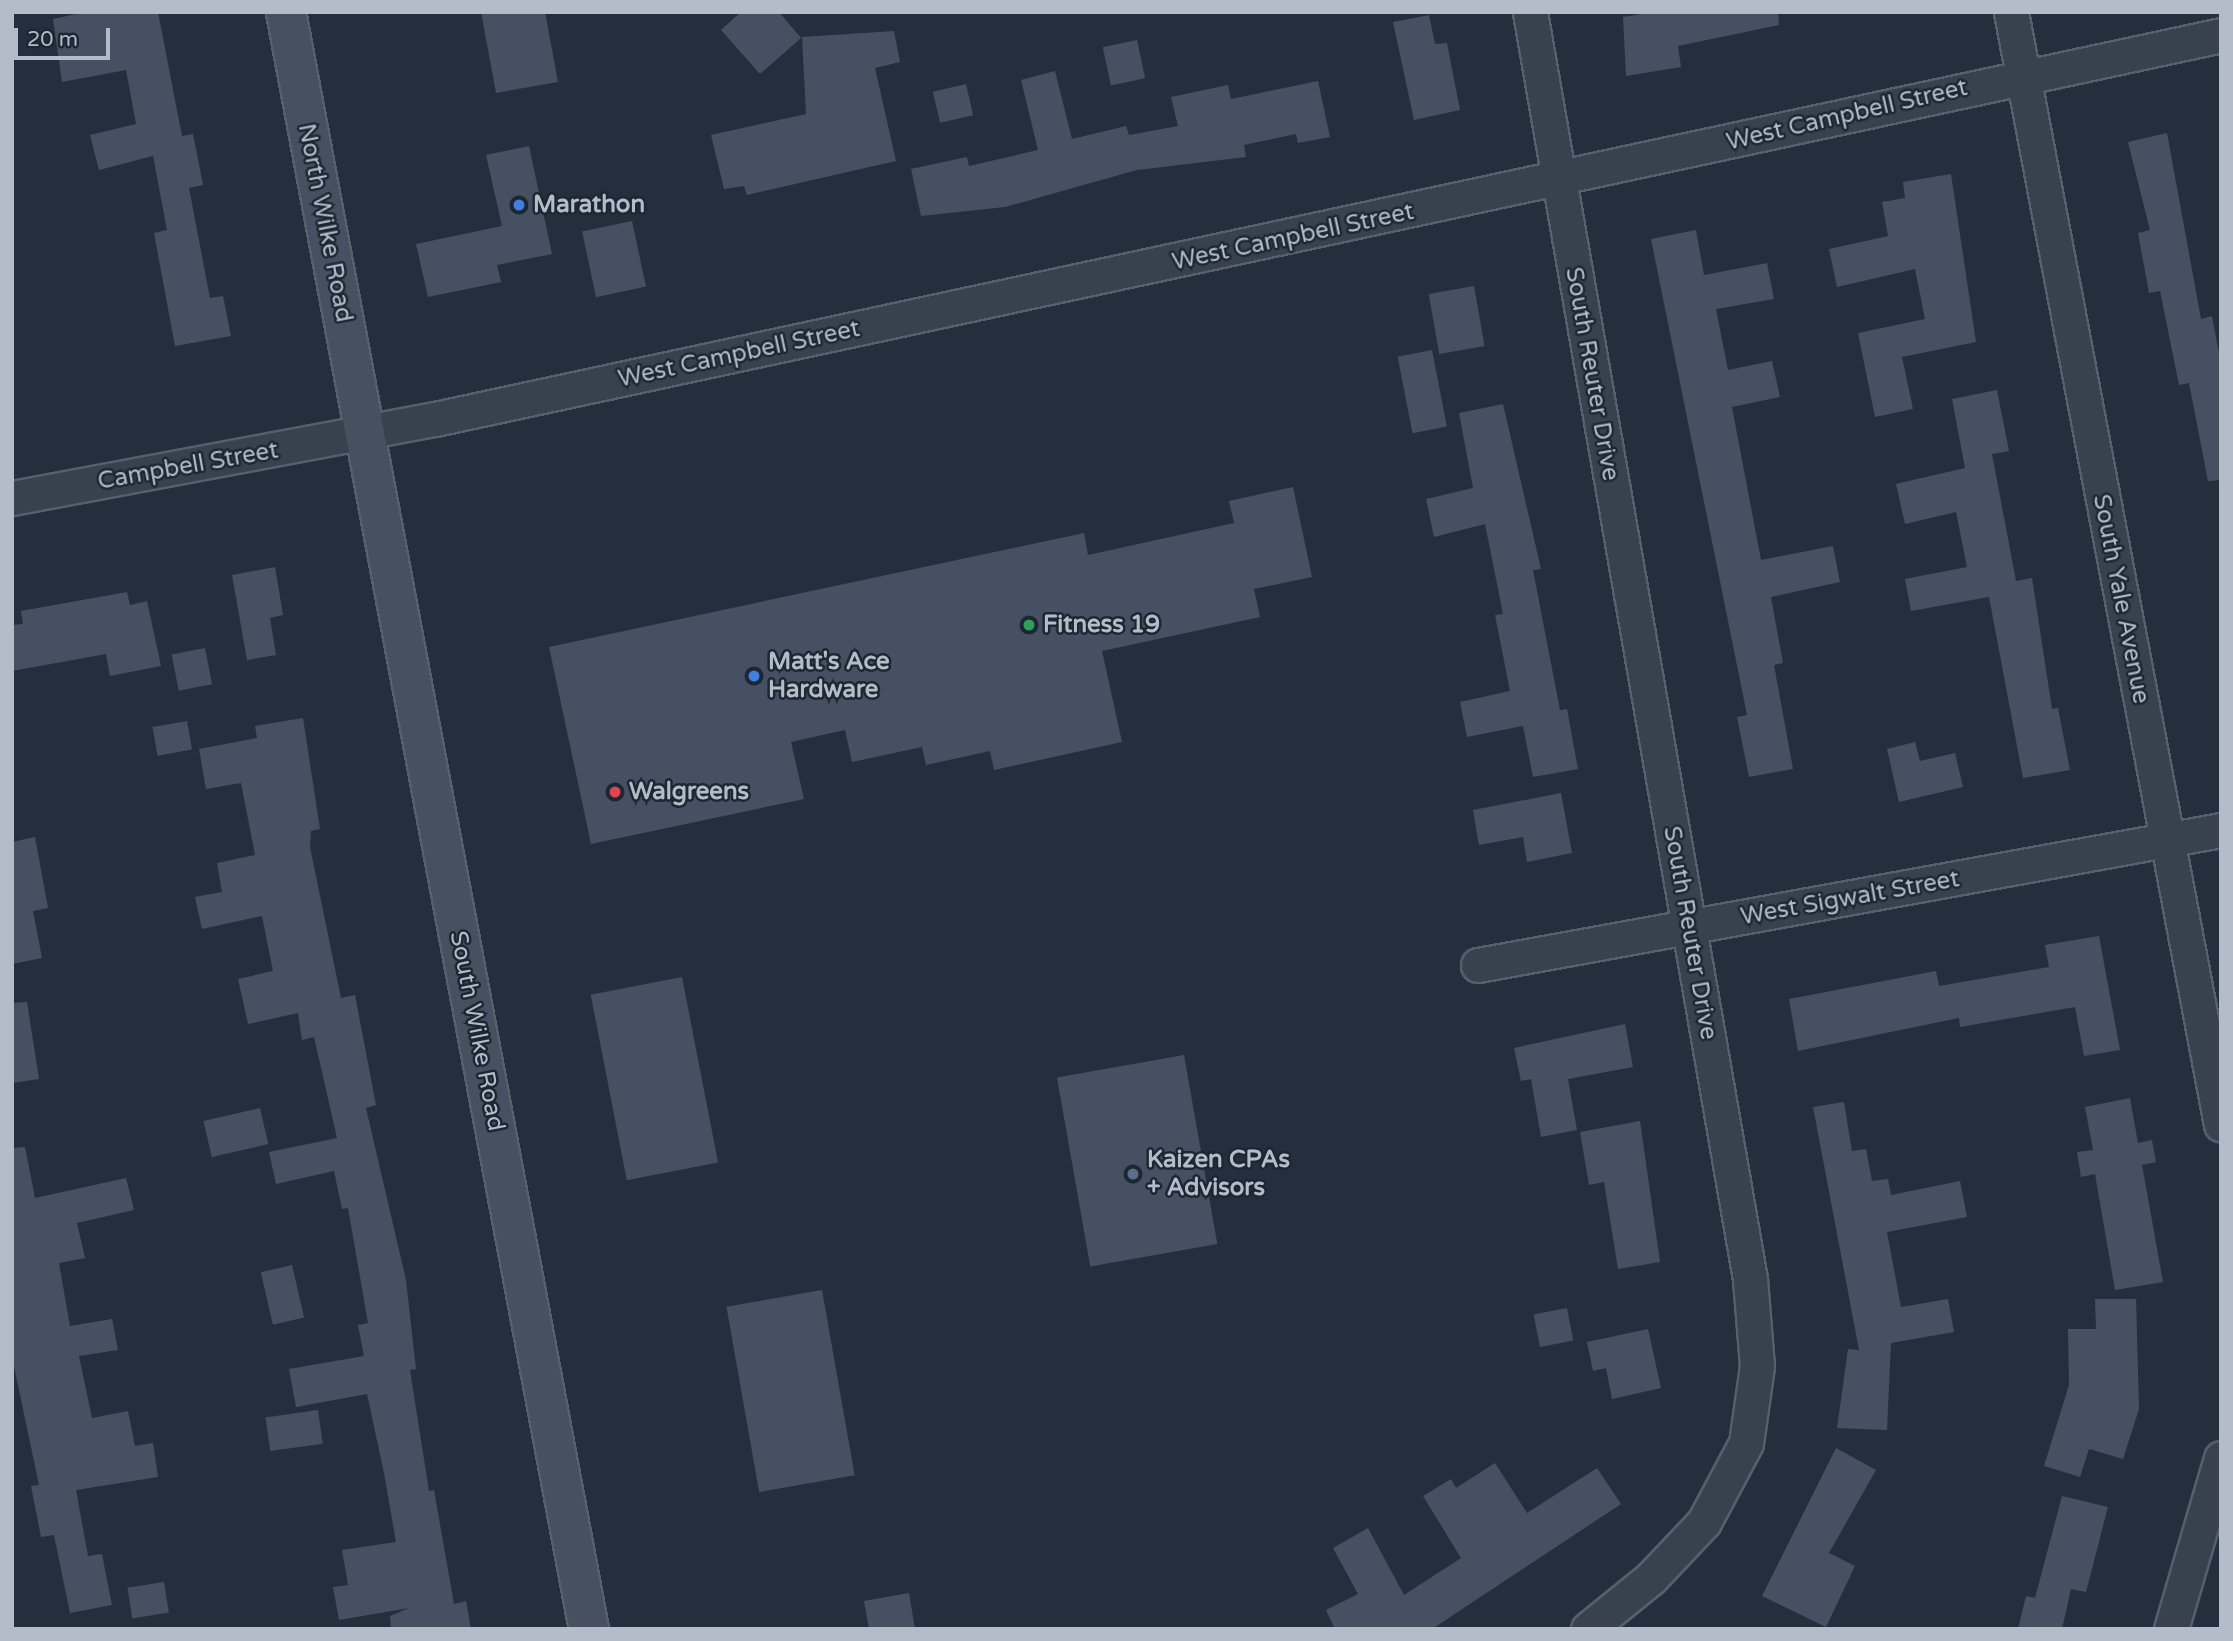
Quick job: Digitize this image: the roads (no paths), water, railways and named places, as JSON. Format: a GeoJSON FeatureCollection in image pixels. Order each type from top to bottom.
{"type":"FeatureCollection","features":[{"type":"Feature","properties":{"kind":"main road","name":"North Wilke Road"},"geometry":{"type":"LineString","coordinates":[[286,12],[365,433]]}},
{"type":"Feature","properties":{"kind":"main road","name":"South Wilke Road"},"geometry":{"type":"LineString","coordinates":[[365,433],[589,1629]]}},
{"type":"Feature","properties":{"kind":"street","name":"South Reuter Drive"},"geometry":{"type":"LineString","coordinates":[[1530,12],[1750,1279],[1757,1366],[1746,1443],[1704,1522],[1651,1578],[1588,1629]]}},
{"type":"Feature","properties":{"kind":"street","name":"South Yale Avenue"},"geometry":{"type":"LineString","coordinates":[[2011,12],[2221,1124]]}},
{"type":"Feature","properties":{"kind":"street","name":"West Campbell Street"},"geometry":{"type":"LineString","coordinates":[[365,433],[1558,181],[2024,74],[2221,34]]}},
{"type":"Feature","properties":{"kind":"street","name":"Campbell Street"},"geometry":{"type":"LineString","coordinates":[[12,498],[365,433]]}},
{"type":"Feature","properties":{"kind":"street","name":"West Sigwalt Street"},"geometry":{"type":"LineString","coordinates":[[1478,965],[2221,830]]}},
{"type":"Feature","properties":{"kind":"street"},"geometry":{"type":"LineString","coordinates":[[2171,1629],[2221,1458]]}},
{"type":"Feature","properties":{"kind":"place","name":"Marathon"},"geometry":{"type":"Point","coordinates":[519,205]}},
{"type":"Feature","properties":{"kind":"place","name":"Fitness 19"},"geometry":{"type":"Point","coordinates":[1029,625]}},
{"type":"Feature","properties":{"kind":"place","name":"Matt's Ace Hardware"},"geometry":{"type":"Point","coordinates":[754,676]}},
{"type":"Feature","properties":{"kind":"place","name":"Walgreens"},"geometry":{"type":"Point","coordinates":[615,792]}},
{"type":"Feature","properties":{"kind":"place","name":"Kaizen CPAs + Advisors"},"geometry":{"type":"Point","coordinates":[1133,1174]}}]}
